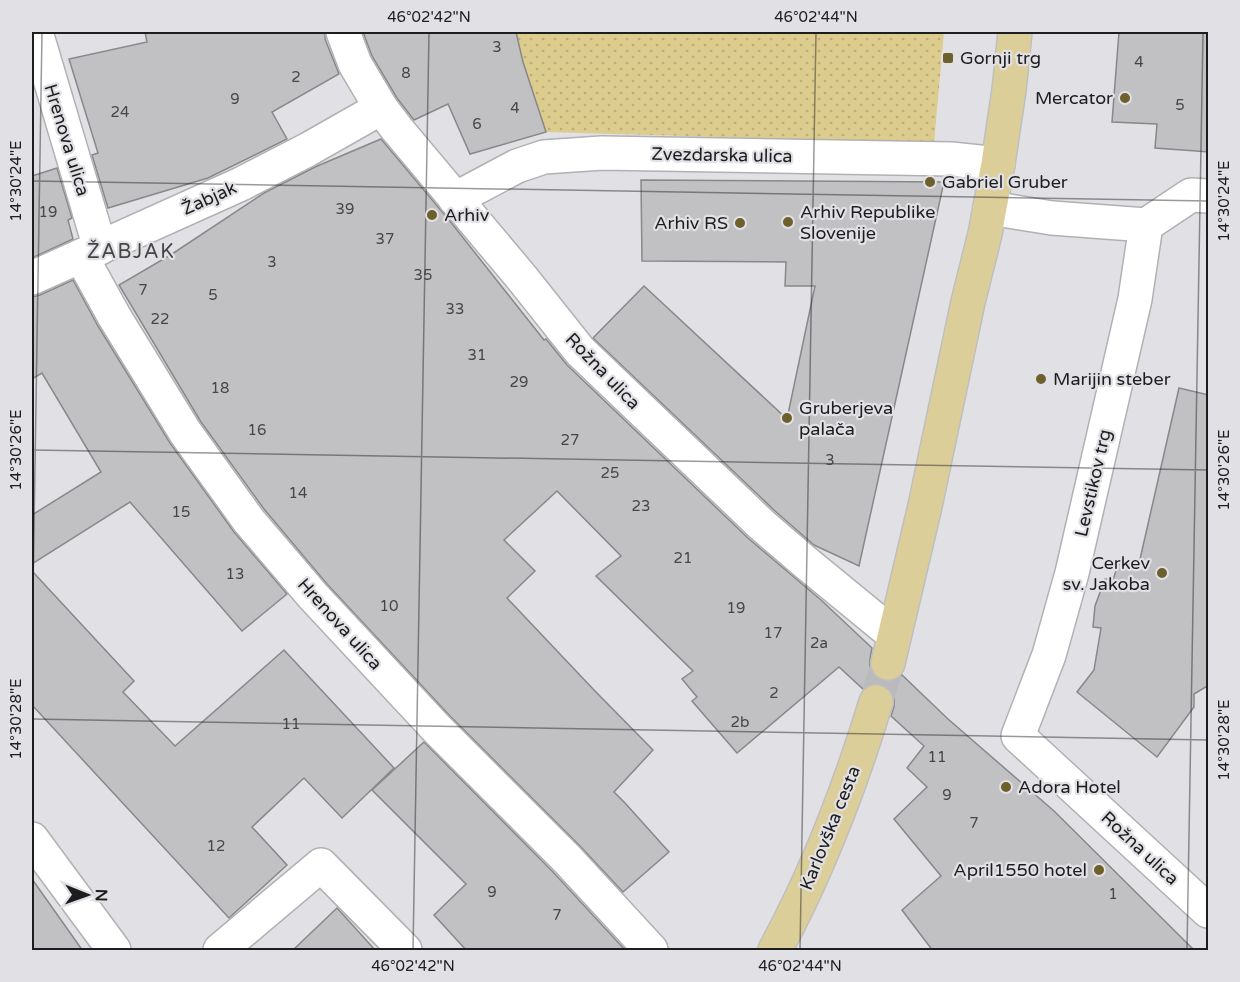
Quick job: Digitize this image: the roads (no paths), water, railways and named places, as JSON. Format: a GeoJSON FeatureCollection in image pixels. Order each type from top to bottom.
{"type":"FeatureCollection","features":[{"type":"Feature","properties":{"kind":"main road"},"geometry":{"type":"LineString","coordinates":[[891,649],[925,506],[990,208],[1009,90],[1015,32]]}},
{"type":"Feature","properties":{"kind":"main road","name":"Karlovška cesta"},"geometry":{"type":"LineString","coordinates":[[775,951],[799,905],[837,818],[876,702]]}},
{"type":"Feature","properties":{"kind":"street","name":"Hrenova ulica"},"geometry":{"type":"LineString","coordinates":[[36,32],[90,252],[114,316],[185,432],[249,520],[314,596],[422,712],[567,859],[651,951]]}},
{"type":"Feature","properties":{"kind":"street","name":"Rožna ulica"},"geometry":{"type":"LineString","coordinates":[[344,32],[355,64],[381,108],[580,351],[762,525],[805,562],[891,649]]}},
{"type":"Feature","properties":{"kind":"street","name":"Žabjak"},"geometry":{"type":"LineString","coordinates":[[32,278],[241,184],[381,108]]}},
{"type":"Feature","properties":{"kind":"street","name":"Zvezdarska ulica"},"geometry":{"type":"LineString","coordinates":[[455,199],[517,166],[544,157],[603,153],[951,159],[998,164]]}},
{"type":"Feature","properties":{"kind":"street"},"geometry":{"type":"LineString","coordinates":[[990,208],[1052,218],[1146,225],[1191,195],[1209,195]]}},
{"type":"Feature","properties":{"kind":"street","name":"Levstikov trg"},"geometry":{"type":"LineString","coordinates":[[1018,736],[1049,655],[1072,573],[1135,299],[1146,225]]}},
{"type":"Feature","properties":{"kind":"street","name":"Rožna ulica"},"geometry":{"type":"LineString","coordinates":[[1018,736],[1209,911]]}},
{"type":"Feature","properties":{"kind":"street"},"geometry":{"type":"LineString","coordinates":[[32,839],[114,951]]}},
{"type":"Feature","properties":{"kind":"street"},"geometry":{"type":"LineString","coordinates":[[220,951],[321,865],[405,951]]}},
{"type":"Feature","properties":{"kind":"tunnel"},"geometry":{"type":"LineString","coordinates":[[876,702],[888,663]]}},
{"type":"Feature","properties":{"kind":"place","name":"Gornji trg"},"geometry":{"type":"Point","coordinates":[948,58]}},
{"type":"Feature","properties":{"kind":"place","name":"Mercator"},"geometry":{"type":"Point","coordinates":[1125,98]}},
{"type":"Feature","properties":{"kind":"place","name":"Gabriel Gruber"},"geometry":{"type":"Point","coordinates":[930,182]}},
{"type":"Feature","properties":{"kind":"place","name":"Arhiv"},"geometry":{"type":"Point","coordinates":[432,215]}},
{"type":"Feature","properties":{"kind":"place","name":"Arhiv Republike Slovenije"},"geometry":{"type":"Point","coordinates":[788,222]}},
{"type":"Feature","properties":{"kind":"place","name":"Arhiv RS"},"geometry":{"type":"Point","coordinates":[740,223]}},
{"type":"Feature","properties":{"kind":"place","name":"Marijin steber"},"geometry":{"type":"Point","coordinates":[1041,379]}},
{"type":"Feature","properties":{"kind":"place","name":"Gruberjeva palača"},"geometry":{"type":"Point","coordinates":[787,418]}},
{"type":"Feature","properties":{"kind":"place","name":"Cerkev sv. Jakoba"},"geometry":{"type":"Point","coordinates":[1162,573]}},
{"type":"Feature","properties":{"kind":"place","name":"Adora Hotel"},"geometry":{"type":"Point","coordinates":[1006,787]}},
{"type":"Feature","properties":{"kind":"place","name":"April1550 hotel"},"geometry":{"type":"Point","coordinates":[1099,870]}},
{"type":"Feature","properties":{"kind":"district","name":"ŽABJAK"},"geometry":{"type":"Point","coordinates":[131,252]}}]}
